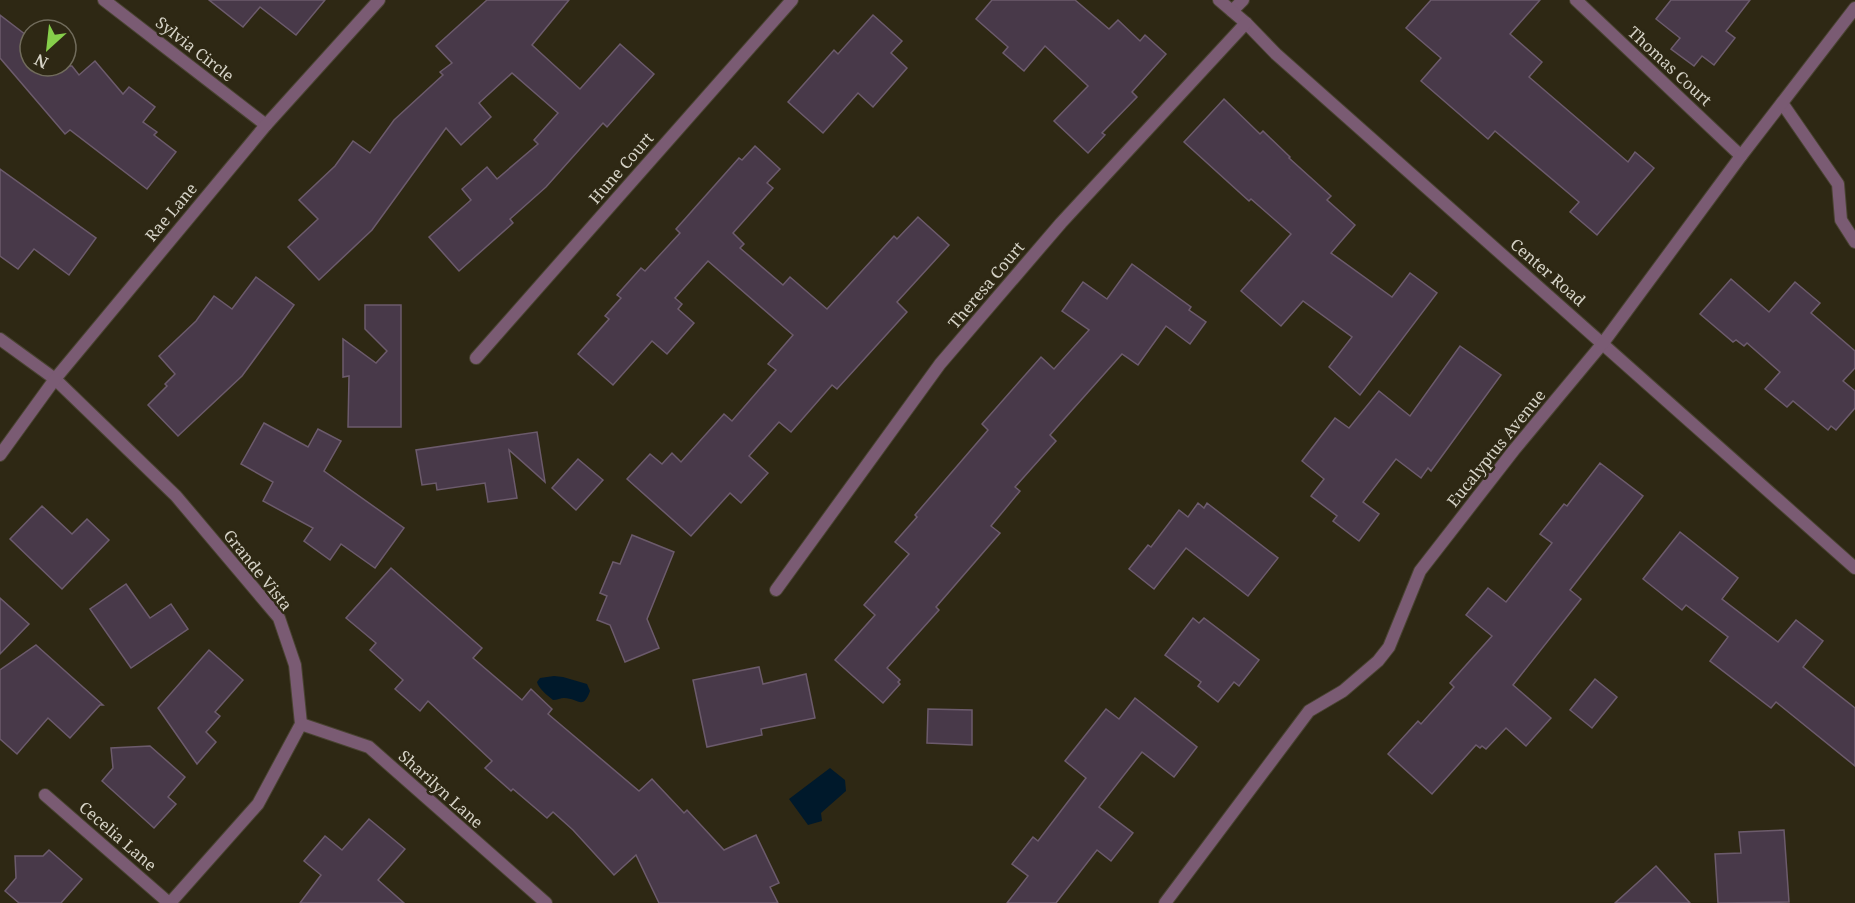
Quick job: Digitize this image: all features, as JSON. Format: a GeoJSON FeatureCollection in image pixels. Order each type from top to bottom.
{"type":"FeatureCollection","features":[{"type":"Feature","properties":{"kind":"street","name":"Sylvia Circle"},"geometry":{"type":"LineString","coordinates":[[104,0],[266,125]]}},
{"type":"Feature","properties":{"kind":"street","name":"Rae Lane"},"geometry":{"type":"LineString","coordinates":[[0,455],[55,379],[266,125],[379,0]]}},
{"type":"Feature","properties":{"kind":"street","name":"Hune Court"},"geometry":{"type":"LineString","coordinates":[[476,358],[792,0]]}},
{"type":"Feature","properties":{"kind":"street","name":"Center Road"},"geometry":{"type":"LineString","coordinates":[[1220,0],[1276,54],[1855,568]]}},
{"type":"Feature","properties":{"kind":"street"},"geometry":{"type":"LineString","coordinates":[[1232,11],[1243,0]]}},
{"type":"Feature","properties":{"kind":"street","name":"Thomas Court"},"geometry":{"type":"LineString","coordinates":[[1576,0],[1741,156]]}},
{"type":"Feature","properties":{"kind":"street","name":"Eucalyptus Avenue"},"geometry":{"type":"LineString","coordinates":[[1165,903],[1309,711],[1343,691],[1378,661],[1389,647],[1420,571],[1514,450],[1603,343],[1741,156],[1855,8]]}},
{"type":"Feature","properties":{"kind":"street","name":"Theresa Court"},"geometry":{"type":"LineString","coordinates":[[776,590],[940,364],[1061,223],[1246,23]]}},
{"type":"Feature","properties":{"kind":"street"},"geometry":{"type":"LineString","coordinates":[[1782,103],[1838,184],[1841,220],[1855,242]]}},
{"type":"Feature","properties":{"kind":"street","name":"Grande Vista"},"geometry":{"type":"LineString","coordinates":[[0,339],[55,379],[176,496],[279,618],[295,665],[301,724]]}},
{"type":"Feature","properties":{"kind":"street"},"geometry":{"type":"LineString","coordinates":[[169,903],[258,804],[301,724]]}},
{"type":"Feature","properties":{"kind":"street","name":"Sharilyn Lane"},"geometry":{"type":"LineString","coordinates":[[301,724],[369,747],[546,903]]}},
{"type":"Feature","properties":{"kind":"street","name":"Cecelia Lane"},"geometry":{"type":"LineString","coordinates":[[45,795],[169,903]]}},
{"type":"Feature","properties":{"kind":"water"},"geometry":{"type":"Polygon","coordinates":[[[554,676],[587,684],[590,691],[585,701],[564,698],[553,700],[537,682],[540,678],[554,676]]]}},
{"type":"Feature","properties":{"kind":"water"},"geometry":{"type":"Polygon","coordinates":[[[830,768],[845,780],[846,791],[821,813],[822,821],[808,825],[789,799],[830,768]]]}},
{"type":"Feature","properties":{"kind":"building"},"geometry":{"type":"Polygon","coordinates":[[[209,0],[325,0],[296,35],[260,7],[243,27],[209,0]]]}},
{"type":"Feature","properties":{"kind":"building"},"geometry":{"type":"Polygon","coordinates":[[[487,0],[569,0],[532,45],[580,89],[620,44],[654,74],[607,127],[603,123],[546,187],[510,219],[513,223],[459,271],[429,237],[471,200],[462,189],[487,167],[497,179],[538,144],[534,140],[558,113],[512,73],[479,103],[491,117],[461,145],[446,128],[372,230],[319,280],[288,247],[318,219],[299,200],[335,166],[353,141],[370,153],[394,120],[443,75],[440,72],[452,63],[436,46],[487,0]]]}},
{"type":"Feature","properties":{"kind":"building"},"geometry":{"type":"Polygon","coordinates":[[[992,0],[1075,0],[1109,29],[1118,20],[1140,41],[1145,35],[1166,54],[1132,92],[1137,97],[1102,133],[1105,135],[1088,153],[1054,121],[1088,86],[1045,46],[1024,71],[1003,53],[1008,47],[976,19],[992,0]]]}},
{"type":"Feature","properties":{"kind":"building"},"geometry":{"type":"Polygon","coordinates":[[[1431,0],[1540,0],[1510,34],[1542,62],[1529,77],[1628,162],[1635,152],[1654,168],[1597,235],[1570,212],[1579,202],[1495,131],[1488,139],[1421,81],[1441,58],[1406,28],[1431,0]]]}},
{"type":"Feature","properties":{"kind":"building"},"geometry":{"type":"Polygon","coordinates":[[[1671,0],[1750,0],[1726,31],[1735,38],[1714,65],[1702,56],[1694,66],[1671,49],[1680,38],[1656,19],[1671,0]]]}},
{"type":"Feature","properties":{"kind":"building"},"geometry":{"type":"Polygon","coordinates":[[[0,15],[18,29],[18,78],[78,78],[78,74],[95,61],[123,94],[129,87],[155,107],[143,122],[157,132],[154,135],[176,152],[147,189],[70,130],[65,134],[0,58],[0,15]]]}},
{"type":"Feature","properties":{"kind":"building"},"geometry":{"type":"Polygon","coordinates":[[[873,15],[902,41],[891,53],[907,68],[873,107],[858,93],[823,133],[788,102],[834,50],[838,54],[873,15]]]}},
{"type":"Feature","properties":{"kind":"building"},"geometry":{"type":"Polygon","coordinates":[[[1224,99],[1260,134],[1263,131],[1331,196],[1327,200],[1355,225],[1331,253],[1392,297],[1410,273],[1437,293],[1360,395],[1329,367],[1352,337],[1303,301],[1281,326],[1241,291],[1291,234],[1251,199],[1249,201],[1184,142],[1224,99]]]}},
{"type":"Feature","properties":{"kind":"building"},"geometry":{"type":"Polygon","coordinates":[[[755,146],[780,169],[767,183],[773,188],[733,233],[744,244],[740,248],[783,285],[790,277],[827,309],[894,236],[897,239],[918,217],[949,245],[897,302],[907,312],[837,389],[832,385],[791,432],[779,422],[749,456],[768,473],[741,503],[730,493],[691,536],[627,479],[650,454],[662,464],[672,453],[681,462],[724,414],[732,421],[776,370],[768,364],[793,335],[708,261],[675,298],[682,304],[678,309],[694,323],[667,354],[652,341],[613,385],[578,354],[609,319],[605,316],[621,298],[617,295],[641,268],[645,271],[680,233],[676,229],[739,158],[742,160],[755,146]]]}},
{"type":"Feature","properties":{"kind":"building"},"geometry":{"type":"Polygon","coordinates":[[[0,169],[96,238],[69,275],[34,249],[18,269],[0,256],[0,169]]]}},
{"type":"Feature","properties":{"kind":"building"},"geometry":{"type":"Polygon","coordinates":[[[1132,264],[1191,307],[1189,310],[1206,322],[1190,344],[1166,326],[1138,365],[1122,354],[1050,435],[1056,441],[1015,487],[1020,491],[991,526],[1000,533],[936,607],[939,610],[887,668],[900,680],[898,682],[900,684],[883,703],[835,660],[875,615],[864,605],[909,554],[895,542],[917,517],[915,515],[988,430],[982,424],[1041,357],[1054,369],[1089,330],[1062,311],[1083,282],[1107,299],[1132,264]]]}},
{"type":"Feature","properties":{"kind":"building"},"geometry":{"type":"Polygon","coordinates":[[[256,277],[294,305],[242,376],[178,436],[148,405],[167,386],[165,384],[175,374],[159,356],[196,321],[214,296],[232,309],[256,277]]]}},
{"type":"Feature","properties":{"kind":"building"},"geometry":{"type":"Polygon","coordinates":[[[1731,279],[1769,312],[1795,282],[1820,303],[1811,313],[1855,351],[1855,368],[1843,381],[1855,391],[1855,408],[1836,430],[1831,426],[1828,430],[1793,401],[1787,407],[1765,389],[1780,372],[1747,343],[1744,346],[1736,340],[1733,342],[1700,314],[1731,279]]]}},
{"type":"Feature","properties":{"kind":"building"},"geometry":{"type":"Polygon","coordinates":[[[365,305],[401,305],[401,427],[348,427],[349,376],[343,377],[343,339],[376,363],[387,351],[365,329],[365,305]]]}},
{"type":"Feature","properties":{"kind":"building"},"geometry":{"type":"Polygon","coordinates":[[[1460,346],[1501,375],[1431,471],[1428,468],[1421,478],[1396,459],[1363,502],[1379,514],[1359,541],[1333,521],[1337,516],[1311,496],[1324,479],[1302,461],[1335,418],[1349,428],[1379,391],[1410,416],[1460,346]]]}},
{"type":"Feature","properties":{"kind":"building"},"geometry":{"type":"Polygon","coordinates":[[[264,423],[308,447],[318,429],[341,441],[324,471],[404,528],[375,568],[341,544],[330,560],[304,541],[313,528],[263,501],[273,482],[241,464],[264,423]]]}},
{"type":"Feature","properties":{"kind":"building"},"geometry":{"type":"Polygon","coordinates":[[[537,432],[545,482],[509,450],[517,498],[488,502],[485,483],[437,490],[436,483],[422,485],[416,450],[537,432]]]}},
{"type":"Feature","properties":{"kind":"building"},"geometry":{"type":"Polygon","coordinates":[[[578,459],[603,480],[576,510],[552,488],[578,459]]]}},
{"type":"Feature","properties":{"kind":"building"},"geometry":{"type":"Polygon","coordinates":[[[1600,463],[1643,496],[1570,590],[1581,599],[1513,685],[1551,718],[1526,746],[1506,728],[1486,749],[1476,745],[1432,794],[1388,754],[1418,721],[1421,724],[1454,687],[1450,683],[1492,636],[1466,615],[1488,588],[1506,602],[1552,543],[1540,534],[1564,504],[1567,506],[1600,463]]]}},
{"type":"Feature","properties":{"kind":"building"},"geometry":{"type":"Polygon","coordinates":[[[1198,503],[1204,508],[1207,503],[1278,558],[1248,596],[1186,548],[1154,589],[1129,569],[1148,545],[1151,547],[1179,510],[1188,517],[1198,503]]]}},
{"type":"Feature","properties":{"kind":"building"},"geometry":{"type":"Polygon","coordinates":[[[42,506],[72,534],[87,519],[109,540],[62,589],[10,539],[42,506]]]}},
{"type":"Feature","properties":{"kind":"building"},"geometry":{"type":"Polygon","coordinates":[[[1680,532],[1738,578],[1722,599],[1778,642],[1796,620],[1823,641],[1803,667],[1855,708],[1855,766],[1776,702],[1771,708],[1710,661],[1728,637],[1686,605],[1682,610],[1643,579],[1680,532]]]}},
{"type":"Feature","properties":{"kind":"building"},"geometry":{"type":"Polygon","coordinates":[[[632,535],[674,552],[647,619],[659,648],[625,662],[610,625],[597,620],[607,596],[600,593],[613,562],[620,564],[632,535]]]}},
{"type":"Feature","properties":{"kind":"building"},"geometry":{"type":"Polygon","coordinates":[[[391,568],[482,648],[473,658],[522,700],[531,689],[552,709],[548,714],[639,791],[652,779],[684,813],[687,810],[724,850],[756,835],[779,883],[770,887],[778,903],[659,903],[636,855],[614,875],[573,830],[553,812],[547,818],[513,789],[511,791],[485,768],[492,761],[428,701],[420,711],[395,689],[403,680],[370,650],[376,643],[346,618],[391,568]]]}},
{"type":"Feature","properties":{"kind":"building"},"geometry":{"type":"Polygon","coordinates":[[[126,584],[150,618],[171,604],[188,629],[131,668],[90,609],[126,584]]]}},
{"type":"Feature","properties":{"kind":"building"},"geometry":{"type":"Polygon","coordinates":[[[0,598],[29,624],[0,654],[0,598]]]}},
{"type":"Feature","properties":{"kind":"building"},"geometry":{"type":"Polygon","coordinates":[[[1193,618],[1199,623],[1204,618],[1259,660],[1239,686],[1234,682],[1218,702],[1198,686],[1201,682],[1165,655],[1193,618]]]}},
{"type":"Feature","properties":{"kind":"building"},"geometry":{"type":"Polygon","coordinates":[[[36,645],[103,705],[100,705],[70,738],[48,718],[17,754],[0,739],[0,670],[36,645]]]}},
{"type":"Feature","properties":{"kind":"building"},"geometry":{"type":"Polygon","coordinates":[[[209,650],[243,680],[215,712],[220,716],[206,732],[216,742],[197,764],[158,708],[209,650]]]}},
{"type":"Feature","properties":{"kind":"building"},"geometry":{"type":"Polygon","coordinates":[[[759,667],[763,684],[806,674],[815,718],[761,729],[762,735],[707,747],[693,680],[759,667]]]}},
{"type":"Feature","properties":{"kind":"building"},"geometry":{"type":"Polygon","coordinates":[[[1595,679],[1617,697],[1592,728],[1570,710],[1595,679]]]}},
{"type":"Feature","properties":{"kind":"building"},"geometry":{"type":"Polygon","coordinates":[[[1135,698],[1197,747],[1174,777],[1142,752],[1099,807],[1133,833],[1111,861],[1097,850],[1056,903],[1007,903],[1028,876],[1012,864],[1033,837],[1038,841],[1086,778],[1065,761],[1106,709],[1119,719],[1135,698]]]}},
{"type":"Feature","properties":{"kind":"building"},"geometry":{"type":"Polygon","coordinates":[[[928,709],[972,710],[972,745],[927,743],[928,709]]]}},
{"type":"Feature","properties":{"kind":"building"},"geometry":{"type":"Polygon","coordinates":[[[150,746],[185,777],[168,797],[176,804],[154,828],[102,781],[113,768],[111,748],[150,746]]]}},
{"type":"Feature","properties":{"kind":"building"},"geometry":{"type":"Polygon","coordinates":[[[369,819],[405,849],[378,880],[404,903],[300,903],[321,875],[304,861],[325,836],[342,850],[369,819]]]}},
{"type":"Feature","properties":{"kind":"building"},"geometry":{"type":"Polygon","coordinates":[[[1784,830],[1789,902],[1718,903],[1715,854],[1741,853],[1739,832],[1784,830]]]}},
{"type":"Feature","properties":{"kind":"building"},"geometry":{"type":"Polygon","coordinates":[[[49,850],[82,879],[61,903],[19,903],[5,891],[16,878],[15,856],[43,856],[49,850]]]}},
{"type":"Feature","properties":{"kind":"building"},"geometry":{"type":"Polygon","coordinates":[[[1656,866],[1690,903],[1615,903],[1656,866]]]}}]}
